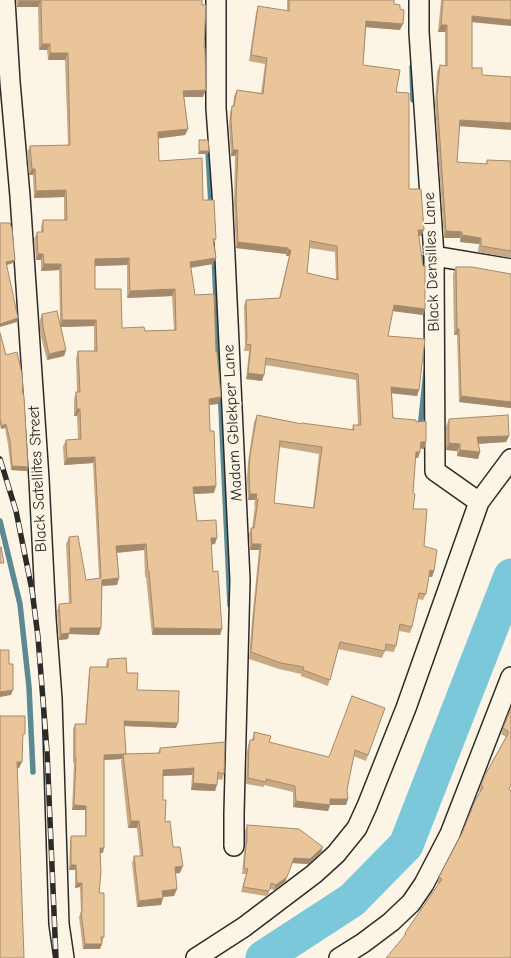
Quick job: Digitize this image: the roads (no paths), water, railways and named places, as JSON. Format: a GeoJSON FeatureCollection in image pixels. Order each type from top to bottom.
{"type":"FeatureCollection","features":[{"type":"Feature","properties":{"kind":"street","name":"Black Satellites Street"},"geometry":{"type":"LineString","coordinates":[[5,0],[39,479],[52,699],[59,924],[64,958]]}},
{"type":"Feature","properties":{"kind":"street","name":"Madam Gblekper Lane"},"geometry":{"type":"LineString","coordinates":[[216,0],[216,108],[222,192],[240,580],[234,846]]}},
{"type":"Feature","properties":{"kind":"street","name":"Black Densilles Lane"},"geometry":{"type":"LineString","coordinates":[[419,0],[419,32],[434,256],[435,471],[478,502]]}},
{"type":"Feature","properties":{"kind":"street"},"geometry":{"type":"LineString","coordinates":[[434,256],[511,269]]}},
{"type":"Feature","properties":{"kind":"street"},"geometry":{"type":"LineString","coordinates":[[196,958],[244,927],[314,874],[336,854],[357,828],[406,708],[478,502],[511,458]]}},
{"type":"Feature","properties":{"kind":"street"},"geometry":{"type":"LineString","coordinates":[[340,958],[391,922],[410,903],[424,884],[450,834],[511,677]]}},
{"type":"Feature","properties":{"kind":"waterway"},"geometry":{"type":"LineString","coordinates":[[412,67],[413,100]]}},
{"type":"Feature","properties":{"kind":"waterway"},"geometry":{"type":"LineString","coordinates":[[208,151],[211,206]]}},
{"type":"Feature","properties":{"kind":"waterway"},"geometry":{"type":"LineString","coordinates":[[214,255],[230,605]]}},
{"type":"Feature","properties":{"kind":"waterway"},"geometry":{"type":"LineString","coordinates":[[424,257],[425,272]]}},
{"type":"Feature","properties":{"kind":"waterway"},"geometry":{"type":"LineString","coordinates":[[420,429],[426,371]]}},
{"type":"Feature","properties":{"kind":"waterway"},"geometry":{"type":"LineString","coordinates":[[0,521],[20,604],[29,687],[33,772]]}},
{"type":"Feature","properties":{"kind":"waterway"},"geometry":{"type":"LineString","coordinates":[[263,958],[352,900],[406,845],[511,576]]}},
{"type":"Feature","properties":{"kind":"railway"},"geometry":{"type":"LineString","coordinates":[[0,459],[16,511],[32,590],[38,637],[47,751],[56,958]]}}]}
